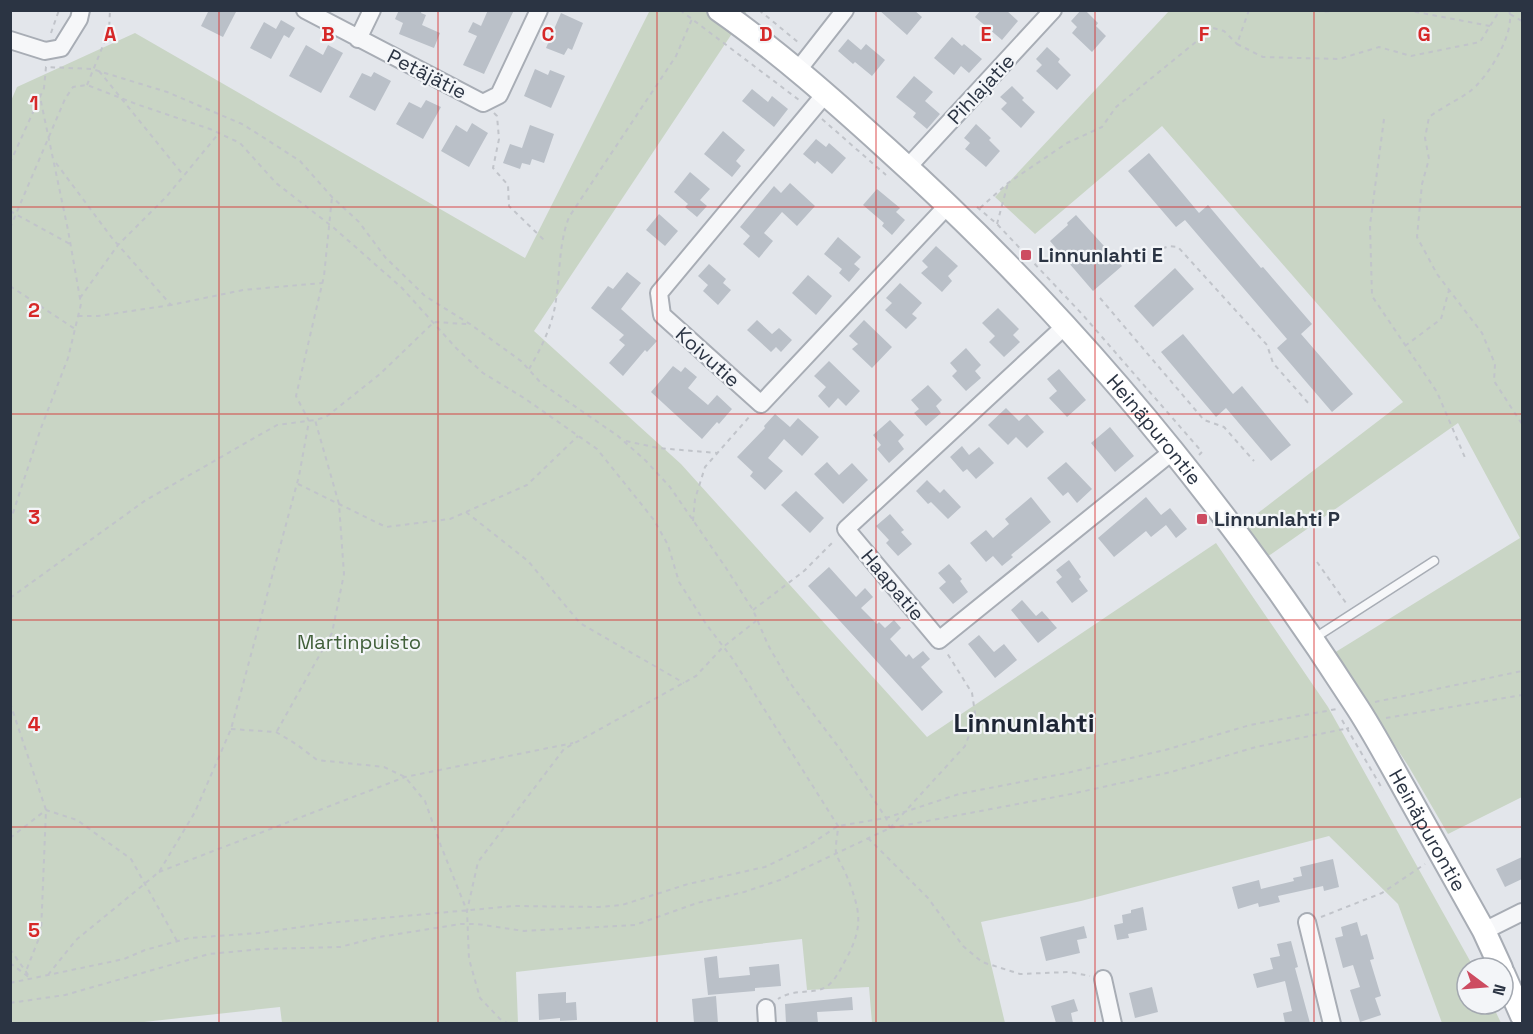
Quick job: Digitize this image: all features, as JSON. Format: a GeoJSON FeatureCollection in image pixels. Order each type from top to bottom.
{"type":"FeatureCollection","features":[{"type":"Feature","properties":{"kind":"street"},"geometry":{"type":"LineString","coordinates":[[10,40],[45,51],[61,48],[79,19],[81,10]]}},
{"type":"Feature","properties":{"kind":"street","name":"Petäjätie"},"geometry":{"type":"LineString","coordinates":[[305,10],[483,102],[498,95],[539,10]]}},
{"type":"Feature","properties":{"kind":"street"},"geometry":{"type":"LineString","coordinates":[[358,39],[372,10]]}},
{"type":"Feature","properties":{"kind":"street","name":"Heinäpurontie"},"geometry":{"type":"LineString","coordinates":[[719,10],[798,70],[819,102],[900,173],[948,205],[995,250],[1065,326],[1173,451],[1312,639],[1362,717],[1484,931],[1495,956]]}},
{"type":"Feature","properties":{"kind":"street"},"geometry":{"type":"LineString","coordinates":[[798,70],[845,10]]}},
{"type":"Feature","properties":{"kind":"street","name":"Pihlajatie"},"geometry":{"type":"LineString","coordinates":[[900,173],[1053,10]]}},
{"type":"Feature","properties":{"kind":"street","name":"Koivutie"},"geometry":{"type":"LineString","coordinates":[[761,404],[662,315],[659,293],[819,102]]}},
{"type":"Feature","properties":{"kind":"street"},"geometry":{"type":"LineString","coordinates":[[761,404],[948,205]]}},
{"type":"Feature","properties":{"kind":"street"},"geometry":{"type":"LineString","coordinates":[[846,530],[1065,326]]}},
{"type":"Feature","properties":{"kind":"street","name":"Haapatie"},"geometry":{"type":"LineString","coordinates":[[846,530],[939,640],[1173,451]]}},
{"type":"Feature","properties":{"kind":"street"},"geometry":{"type":"LineString","coordinates":[[1484,931],[1522,912]]}},
{"type":"Feature","properties":{"kind":"street"},"geometry":{"type":"LineString","coordinates":[[1307,922],[1332,1023]]}},
{"type":"Feature","properties":{"kind":"street"},"geometry":{"type":"LineString","coordinates":[[1103,979],[1113,1023]]}},
{"type":"Feature","properties":{"kind":"street"},"geometry":{"type":"LineString","coordinates":[[1515,1000],[1522,1016]]}},
{"type":"Feature","properties":{"kind":"lane"},"geometry":{"type":"LineString","coordinates":[[1312,639],[1434,561]]}},
{"type":"Feature","properties":{"kind":"path"},"geometry":{"type":"LineString","coordinates":[[87,85],[109,31],[110,10]]}},
{"type":"Feature","properties":{"kind":"path"},"geometry":{"type":"LineString","coordinates":[[680,10],[819,102],[900,173]]}},
{"type":"Feature","properties":{"kind":"path"},"geometry":{"type":"LineString","coordinates":[[1237,44],[1250,10]]}},
{"type":"Feature","properties":{"kind":"path"},"geometry":{"type":"LineString","coordinates":[[1316,10],[1321,12],[1340,10]]}},
{"type":"Feature","properties":{"kind":"path"},"geometry":{"type":"LineString","coordinates":[[1406,10],[1490,26]]}},
{"type":"Feature","properties":{"kind":"path"},"geometry":{"type":"LineString","coordinates":[[979,209],[1008,183],[1067,143],[1102,128],[1116,107],[1213,28],[1224,31],[1237,44],[1263,57],[1339,59],[1379,47],[1411,56],[1480,42],[1500,10]]}},
{"type":"Feature","properties":{"kind":"path"},"geometry":{"type":"LineString","coordinates":[[1509,12],[1522,21]]}},
{"type":"Feature","properties":{"kind":"path"},"geometry":{"type":"LineString","coordinates":[[1509,12],[1508,33],[1484,75],[1469,92],[1429,117],[1425,138],[1429,159],[1422,184],[1417,237],[1437,274],[1482,333],[1495,364],[1494,381],[1522,424]]}},
{"type":"Feature","properties":{"kind":"path"},"geometry":{"type":"LineString","coordinates":[[529,369],[540,350],[556,304],[563,231],[569,217],[676,56],[692,19]]}},
{"type":"Feature","properties":{"kind":"path"},"geometry":{"type":"LineString","coordinates":[[10,163],[44,88],[46,67],[92,69],[167,92],[242,124],[300,161],[332,197],[359,222],[385,257],[425,296],[470,324],[521,361],[541,383],[623,441],[670,487],[753,610],[768,645],[790,683],[840,749],[886,818],[890,828]]}},
{"type":"Feature","properties":{"kind":"path"},"geometry":{"type":"LineString","coordinates":[[99,71],[184,176]]}},
{"type":"Feature","properties":{"kind":"path"},"geometry":{"type":"LineString","coordinates":[[10,228],[65,99],[73,87],[87,85],[219,133],[240,143],[276,183],[402,288],[457,349],[483,373],[597,449],[654,520],[668,545],[679,582],[838,825],[836,853],[848,878],[857,909],[858,930],[853,946],[839,972],[828,986],[795,992],[782,997],[767,1016]]}},
{"type":"Feature","properties":{"kind":"path"},"geometry":{"type":"LineString","coordinates":[[10,522],[40,428],[68,358],[80,298],[40,97]]}},
{"type":"Feature","properties":{"kind":"path"},"geometry":{"type":"LineString","coordinates":[[483,102],[497,116],[499,140],[493,168],[508,185],[509,206],[544,240]]}},
{"type":"Feature","properties":{"kind":"path"},"geometry":{"type":"LineString","coordinates":[[1383,119],[1370,225],[1372,296],[1437,392],[1466,460]]}},
{"type":"Feature","properties":{"kind":"path"},"geometry":{"type":"LineString","coordinates":[[80,298],[118,245],[184,176],[219,133]]}},
{"type":"Feature","properties":{"kind":"path"},"geometry":{"type":"LineString","coordinates":[[54,161],[118,245],[171,305]]}},
{"type":"Feature","properties":{"kind":"path"},"geometry":{"type":"LineString","coordinates":[[997,224],[1008,183]]}},
{"type":"Feature","properties":{"kind":"path"},"geometry":{"type":"LineString","coordinates":[[48,975],[76,940],[159,872],[195,812],[231,729],[297,483],[309,421],[296,396],[322,283],[332,197]]}},
{"type":"Feature","properties":{"kind":"path"},"geometry":{"type":"LineString","coordinates":[[10,211],[70,243]]}},
{"type":"Feature","properties":{"kind":"path"},"geometry":{"type":"LineString","coordinates":[[1154,252],[1169,246],[1178,247],[1267,345],[1273,363],[1310,405]]}},
{"type":"Feature","properties":{"kind":"path"},"geometry":{"type":"LineString","coordinates":[[78,316],[98,316],[171,305],[243,290],[322,283]]}},
{"type":"Feature","properties":{"kind":"path"},"geometry":{"type":"LineString","coordinates":[[10,286],[75,329]]}},
{"type":"Feature","properties":{"kind":"path"},"geometry":{"type":"LineString","coordinates":[[1405,346],[1441,319],[1449,290]]}},
{"type":"Feature","properties":{"kind":"path"},"geometry":{"type":"LineString","coordinates":[[1100,298],[1204,420],[1224,427],[1254,461]]}},
{"type":"Feature","properties":{"kind":"path"},"geometry":{"type":"LineString","coordinates":[[10,598],[146,500],[277,425],[326,417],[380,374],[434,322],[470,324]]}},
{"type":"Feature","properties":{"kind":"path"},"geometry":{"type":"LineString","coordinates":[[693,521],[695,500],[705,467],[761,404]]}},
{"type":"Feature","properties":{"kind":"path"},"geometry":{"type":"LineString","coordinates":[[276,732],[332,633],[344,574],[339,504],[315,420]]}},
{"type":"Feature","properties":{"kind":"path"},"geometry":{"type":"LineString","coordinates":[[297,483],[386,527],[450,519],[527,485],[578,436]]}},
{"type":"Feature","properties":{"kind":"path"},"geometry":{"type":"LineString","coordinates":[[623,441],[658,448],[717,453]]}},
{"type":"Feature","properties":{"kind":"path"},"geometry":{"type":"LineString","coordinates":[[466,512],[528,561],[580,623],[684,683]]}},
{"type":"Feature","properties":{"kind":"path"},"geometry":{"type":"LineString","coordinates":[[753,610],[804,571],[846,530]]}},
{"type":"Feature","properties":{"kind":"path"},"geometry":{"type":"LineString","coordinates":[[1317,562],[1353,613]]}},
{"type":"Feature","properties":{"kind":"path"},"geometry":{"type":"LineString","coordinates":[[509,1023],[500,1019],[480,998],[469,959],[467,911],[478,862],[564,749],[696,676],[723,647],[757,621]]}},
{"type":"Feature","properties":{"kind":"path"},"geometry":{"type":"LineString","coordinates":[[890,828],[965,746],[975,713],[972,693],[939,640]]}},
{"type":"Feature","properties":{"kind":"path"},"geometry":{"type":"LineString","coordinates":[[10,1003],[65,995],[208,954],[262,949],[340,947],[380,937],[467,924],[524,931],[634,925],[697,903],[770,884],[890,828],[1071,794],[1171,771],[1522,671]]}},
{"type":"Feature","properties":{"kind":"path"},"geometry":{"type":"LineString","coordinates":[[1341,719],[1522,695]]}},
{"type":"Feature","properties":{"kind":"path"},"geometry":{"type":"LineString","coordinates":[[10,703],[46,810],[41,933],[26,971]]}},
{"type":"Feature","properties":{"kind":"path"},"geometry":{"type":"LineString","coordinates":[[10,983],[124,960],[145,950],[189,938],[259,933],[328,923],[514,906],[622,905],[688,884],[765,867],[808,846],[838,825],[886,818],[959,794],[1165,750],[1250,725],[1336,709]]}},
{"type":"Feature","properties":{"kind":"path"},"geometry":{"type":"LineString","coordinates":[[1362,717],[1386,796]]}},
{"type":"Feature","properties":{"kind":"path"},"geometry":{"type":"LineString","coordinates":[[231,729],[276,732],[317,760],[384,767],[405,777],[425,801],[467,911]]}},
{"type":"Feature","properties":{"kind":"path"},"geometry":{"type":"LineString","coordinates":[[159,872],[405,777],[576,743]]}},
{"type":"Feature","properties":{"kind":"path"},"geometry":{"type":"LineString","coordinates":[[10,837],[46,810]]}},
{"type":"Feature","properties":{"kind":"path"},"geometry":{"type":"LineString","coordinates":[[46,810],[77,820],[131,859],[177,941]]}},
{"type":"Feature","properties":{"kind":"path"},"geometry":{"type":"LineString","coordinates":[[868,838],[928,898],[963,946],[981,962],[1020,974],[1069,972],[1103,979]]}},
{"type":"Feature","properties":{"kind":"path"},"geometry":{"type":"LineString","coordinates":[[1307,922],[1382,893],[1425,864],[1430,872]]}},
{"type":"Feature","properties":{"kind":"path"},"geometry":{"type":"LineString","coordinates":[[10,949],[31,979]]}},
{"type":"Feature","properties":{"kind":"path"},"geometry":{"type":"LineString","coordinates":[[10,963],[31,979]]}},
{"type":"Feature","properties":{"kind":"green space","name":"Martinpuisto"},"geometry":{"type":"Polygon","coordinates":[[[650,10],[747,11],[534,331],[681,464],[927,737],[1216,543],[1328,707],[1467,956],[1455,956],[1455,1016],[1498,1016],[1501,1023],[1442,1023],[1398,904],[1329,836],[1081,901],[981,922],[1005,1023],[872,1023],[869,987],[807,990],[802,939],[516,972],[518,1023],[282,1023],[280,1007],[135,1023],[11,1024],[10,103],[17,87],[135,33],[525,258],[650,10]]]}},
{"type":"Feature","properties":{"kind":"green space"},"geometry":{"type":"Polygon","coordinates":[[[1169,11],[1522,11],[1522,797],[1448,834],[1409,767],[1334,653],[1520,538],[1458,423],[1267,557],[1245,523],[1403,402],[1162,126],[1035,234],[995,197],[1169,11]]]}},
{"type":"Feature","properties":{"kind":"building"},"geometry":{"type":"Polygon","coordinates":[[[209,10],[237,10],[223,37],[201,26],[209,10]]]}},
{"type":"Feature","properties":{"kind":"building"},"geometry":{"type":"Polygon","coordinates":[[[399,10],[422,10],[421,13],[426,15],[422,25],[440,33],[434,48],[399,34],[403,23],[395,19],[399,10]]]}},
{"type":"Feature","properties":{"kind":"building"},"geometry":{"type":"Polygon","coordinates":[[[488,10],[514,10],[484,74],[463,65],[477,36],[468,32],[473,22],[481,26],[488,10]]]}},
{"type":"Feature","properties":{"kind":"building"},"geometry":{"type":"Polygon","coordinates":[[[879,10],[914,10],[922,17],[907,35],[879,10]]]}},
{"type":"Feature","properties":{"kind":"building"},"geometry":{"type":"Polygon","coordinates":[[[981,10],[1006,10],[1018,21],[1002,40],[975,17],[981,10]]]}},
{"type":"Feature","properties":{"kind":"building"},"geometry":{"type":"Polygon","coordinates":[[[1081,10],[1085,10],[1098,23],[1096,26],[1106,36],[1092,52],[1072,33],[1077,27],[1071,21],[1081,10]]]}},
{"type":"Feature","properties":{"kind":"building"},"geometry":{"type":"Polygon","coordinates":[[[561,13],[583,23],[572,50],[568,48],[564,55],[546,48],[561,13]]]}},
{"type":"Feature","properties":{"kind":"building"},"geometry":{"type":"Polygon","coordinates":[[[281,20],[295,28],[289,38],[284,35],[271,59],[250,48],[264,22],[276,29],[281,20]]]}},
{"type":"Feature","properties":{"kind":"building"},"geometry":{"type":"Polygon","coordinates":[[[952,37],[982,59],[969,73],[961,66],[954,75],[934,58],[952,37]]]}},
{"type":"Feature","properties":{"kind":"building"},"geometry":{"type":"Polygon","coordinates":[[[848,39],[861,50],[866,44],[885,60],[872,76],[838,51],[848,39]]]}},
{"type":"Feature","properties":{"kind":"building"},"geometry":{"type":"Polygon","coordinates":[[[306,45],[323,55],[328,45],[343,53],[321,93],[289,76],[306,45]]]}},
{"type":"Feature","properties":{"kind":"building"},"geometry":{"type":"Polygon","coordinates":[[[1047,47],[1060,59],[1058,62],[1071,75],[1057,90],[1036,71],[1042,65],[1036,59],[1047,47]]]}},
{"type":"Feature","properties":{"kind":"building"},"geometry":{"type":"Polygon","coordinates":[[[535,69],[548,75],[550,70],[565,76],[551,108],[524,96],[535,69]]]}},
{"type":"Feature","properties":{"kind":"building"},"geometry":{"type":"Polygon","coordinates":[[[374,72],[391,81],[375,111],[349,97],[362,73],[371,77],[374,72]]]}},
{"type":"Feature","properties":{"kind":"building"},"geometry":{"type":"Polygon","coordinates":[[[914,76],[933,92],[925,101],[940,114],[927,129],[913,117],[916,113],[896,97],[914,76]]]}},
{"type":"Feature","properties":{"kind":"building"},"geometry":{"type":"Polygon","coordinates":[[[1012,86],[1035,112],[1021,128],[1001,109],[1007,103],[1000,97],[1012,86]]]}},
{"type":"Feature","properties":{"kind":"building"},"geometry":{"type":"Polygon","coordinates":[[[752,89],[768,102],[772,96],[788,109],[774,127],[742,101],[752,89]]]}},
{"type":"Feature","properties":{"kind":"building"},"geometry":{"type":"Polygon","coordinates":[[[426,100],[441,107],[423,139],[396,124],[409,102],[421,108],[426,100]]]}},
{"type":"Feature","properties":{"kind":"building"},"geometry":{"type":"Polygon","coordinates":[[[472,123],[488,133],[469,167],[441,151],[456,125],[467,132],[472,123]]]}},
{"type":"Feature","properties":{"kind":"building"},"geometry":{"type":"Polygon","coordinates":[[[976,124],[991,138],[989,140],[1000,151],[986,167],[965,149],[970,143],[964,138],[976,124]]]}},
{"type":"Feature","properties":{"kind":"building"},"geometry":{"type":"Polygon","coordinates":[[[530,125],[554,134],[544,163],[532,159],[530,165],[522,163],[520,169],[503,163],[510,144],[522,148],[530,125]]]}},
{"type":"Feature","properties":{"kind":"building"},"geometry":{"type":"Polygon","coordinates":[[[723,131],[745,150],[736,161],[741,166],[732,177],[704,154],[723,131]]]}},
{"type":"Feature","properties":{"kind":"building"},"geometry":{"type":"Polygon","coordinates":[[[816,139],[826,147],[829,143],[846,158],[832,174],[817,161],[815,164],[803,154],[816,139]]]}},
{"type":"Feature","properties":{"kind":"building"},"geometry":{"type":"Polygon","coordinates":[[[1149,153],[1199,213],[1208,205],[1312,324],[1301,334],[1353,394],[1332,412],[1277,348],[1287,339],[1185,220],[1176,227],[1128,171],[1149,153]]]}},
{"type":"Feature","properties":{"kind":"building"},"geometry":{"type":"Polygon","coordinates":[[[690,172],[710,189],[700,200],[707,206],[697,217],[685,207],[688,204],[674,192],[690,172]]]}},
{"type":"Feature","properties":{"kind":"building"},"geometry":{"type":"Polygon","coordinates":[[[790,183],[815,206],[797,226],[782,212],[764,233],[773,241],[759,258],[743,244],[750,236],[740,227],[774,186],[781,193],[790,183]]]}},
{"type":"Feature","properties":{"kind":"building"},"geometry":{"type":"Polygon","coordinates":[[[877,189],[900,208],[896,212],[905,220],[892,235],[882,226],[884,223],[863,205],[877,189]]]}},
{"type":"Feature","properties":{"kind":"building"},"geometry":{"type":"Polygon","coordinates":[[[659,214],[678,231],[665,246],[646,230],[659,214]]]}},
{"type":"Feature","properties":{"kind":"building"},"geometry":{"type":"Polygon","coordinates":[[[1076,215],[1122,266],[1093,291],[1050,241],[1076,215]]]}},
{"type":"Feature","properties":{"kind":"building"},"geometry":{"type":"Polygon","coordinates":[[[838,237],[861,257],[854,264],[860,269],[849,282],[839,273],[842,269],[824,254],[838,237]]]}},
{"type":"Feature","properties":{"kind":"building"},"geometry":{"type":"Polygon","coordinates":[[[936,246],[958,266],[948,276],[952,281],[942,292],[921,273],[928,267],[922,261],[936,246]]]}},
{"type":"Feature","properties":{"kind":"building"},"geometry":{"type":"Polygon","coordinates":[[[709,264],[726,279],[723,283],[731,290],[718,305],[703,291],[708,285],[698,276],[709,264]]]}},
{"type":"Feature","properties":{"kind":"building"},"geometry":{"type":"Polygon","coordinates":[[[1175,268],[1194,289],[1153,327],[1134,306],[1175,268]]]}},
{"type":"Feature","properties":{"kind":"building"},"geometry":{"type":"Polygon","coordinates":[[[627,272],[641,283],[621,309],[657,341],[647,352],[645,350],[623,376],[609,363],[625,345],[619,340],[624,335],[591,308],[608,286],[613,289],[627,272]]]}},
{"type":"Feature","properties":{"kind":"building"},"geometry":{"type":"Polygon","coordinates":[[[808,275],[832,296],[816,315],[792,293],[808,275]]]}},
{"type":"Feature","properties":{"kind":"building"},"geometry":{"type":"Polygon","coordinates":[[[900,283],[922,303],[912,314],[917,318],[906,329],[885,310],[892,303],[886,298],[900,283]]]}},
{"type":"Feature","properties":{"kind":"building"},"geometry":{"type":"Polygon","coordinates":[[[998,308],[1019,329],[1013,335],[1020,342],[1004,357],[989,342],[995,336],[982,323],[998,308]]]}},
{"type":"Feature","properties":{"kind":"building"},"geometry":{"type":"Polygon","coordinates":[[[757,320],[772,334],[779,328],[792,340],[781,352],[776,347],[771,352],[747,330],[757,320]]]}},
{"type":"Feature","properties":{"kind":"building"},"geometry":{"type":"Polygon","coordinates":[[[864,320],[892,347],[872,368],[852,349],[858,344],[849,336],[864,320]]]}},
{"type":"Feature","properties":{"kind":"building"},"geometry":{"type":"Polygon","coordinates":[[[1183,334],[1233,394],[1242,386],[1291,445],[1271,461],[1226,408],[1216,417],[1161,352],[1183,334]]]}},
{"type":"Feature","properties":{"kind":"building"},"geometry":{"type":"Polygon","coordinates":[[[966,348],[981,365],[975,371],[981,378],[966,391],[952,376],[957,371],[950,363],[966,348]]]}},
{"type":"Feature","properties":{"kind":"building"},"geometry":{"type":"Polygon","coordinates":[[[829,361],[860,391],[846,406],[838,398],[829,408],[818,396],[826,387],[814,376],[829,361]]]}},
{"type":"Feature","properties":{"kind":"building"},"geometry":{"type":"Polygon","coordinates":[[[673,366],[681,372],[685,367],[697,377],[688,388],[708,405],[717,395],[732,409],[702,439],[651,392],[673,366]]]}},
{"type":"Feature","properties":{"kind":"building"},"geometry":{"type":"Polygon","coordinates":[[[1059,369],[1086,400],[1067,417],[1049,398],[1057,391],[1047,379],[1059,369]]]}},
{"type":"Feature","properties":{"kind":"building"},"geometry":{"type":"Polygon","coordinates":[[[928,385],[942,400],[936,406],[941,413],[926,426],[914,413],[919,409],[911,400],[928,385]]]}},
{"type":"Feature","properties":{"kind":"building"},"geometry":{"type":"Polygon","coordinates":[[[1006,408],[1019,421],[1027,414],[1044,432],[1027,448],[1016,437],[1008,445],[988,425],[1006,408]]]}},
{"type":"Feature","properties":{"kind":"building"},"geometry":{"type":"Polygon","coordinates":[[[775,414],[790,427],[798,418],[819,437],[802,456],[784,439],[768,458],[783,471],[765,490],[750,476],[753,472],[737,457],[775,414]]]}},
{"type":"Feature","properties":{"kind":"building"},"geometry":{"type":"Polygon","coordinates":[[[890,420],[904,435],[898,441],[904,449],[889,463],[877,449],[881,445],[873,435],[890,420]]]}},
{"type":"Feature","properties":{"kind":"building"},"geometry":{"type":"Polygon","coordinates":[[[1110,427],[1134,456],[1115,472],[1091,443],[1110,427]]]}},
{"type":"Feature","properties":{"kind":"building"},"geometry":{"type":"Polygon","coordinates":[[[962,446],[969,455],[979,447],[994,463],[976,479],[967,469],[963,472],[950,457],[962,446]]]}},
{"type":"Feature","properties":{"kind":"building"},"geometry":{"type":"Polygon","coordinates":[[[827,462],[839,475],[852,463],[868,480],[843,504],[814,474],[827,462]]]}},
{"type":"Feature","properties":{"kind":"building"},"geometry":{"type":"Polygon","coordinates":[[[1066,462],[1092,489],[1077,503],[1068,492],[1063,496],[1047,478],[1066,462]]]}},
{"type":"Feature","properties":{"kind":"building"},"geometry":{"type":"Polygon","coordinates":[[[927,480],[940,493],[944,489],[961,507],[948,519],[931,502],[928,504],[916,491],[927,480]]]}},
{"type":"Feature","properties":{"kind":"building"},"geometry":{"type":"Polygon","coordinates":[[[796,491],[824,518],[810,533],[781,505],[796,491]]]}},
{"type":"Feature","properties":{"kind":"building"},"geometry":{"type":"Polygon","coordinates":[[[1031,497],[1051,522],[1011,555],[1013,557],[1002,566],[993,556],[986,562],[970,543],[986,530],[993,538],[1009,524],[1005,519],[1031,497]]]}},
{"type":"Feature","properties":{"kind":"building"},"geometry":{"type":"Polygon","coordinates":[[[1146,497],[1161,515],[1170,508],[1187,529],[1176,538],[1166,525],[1151,537],[1146,531],[1114,557],[1098,538],[1146,497]]]}},
{"type":"Feature","properties":{"kind":"building"},"geometry":{"type":"Polygon","coordinates":[[[890,514],[904,530],[901,532],[912,544],[898,556],[886,543],[889,540],[876,526],[890,514]]]}},
{"type":"Feature","properties":{"kind":"building"},"geometry":{"type":"Polygon","coordinates":[[[1069,560],[1088,591],[1072,603],[1056,582],[1062,577],[1056,570],[1069,560]]]}},
{"type":"Feature","properties":{"kind":"building"},"geometry":{"type":"Polygon","coordinates":[[[949,564],[962,579],[960,581],[968,592],[953,604],[939,588],[946,582],[938,573],[949,564]]]}},
{"type":"Feature","properties":{"kind":"building"},"geometry":{"type":"Polygon","coordinates":[[[829,567],[856,597],[865,588],[873,597],[861,608],[877,624],[879,622],[885,628],[894,620],[901,628],[890,639],[906,657],[909,654],[913,659],[923,651],[930,659],[921,667],[943,692],[922,711],[808,586],[829,567]]]}},
{"type":"Feature","properties":{"kind":"building"},"geometry":{"type":"Polygon","coordinates":[[[1022,600],[1036,616],[1042,611],[1057,628],[1038,643],[1011,610],[1022,600]]]}},
{"type":"Feature","properties":{"kind":"building"},"geometry":{"type":"Polygon","coordinates":[[[979,635],[994,652],[1004,644],[1017,660],[995,678],[968,644],[979,635]]]}},
{"type":"Feature","properties":{"kind":"building"},"geometry":{"type":"Polygon","coordinates":[[[1522,857],[1522,879],[1505,887],[1496,869],[1522,857]]]}},
{"type":"Feature","properties":{"kind":"building"},"geometry":{"type":"Polygon","coordinates":[[[1333,859],[1339,887],[1324,891],[1323,886],[1278,896],[1280,902],[1259,907],[1258,903],[1238,909],[1232,887],[1259,880],[1261,889],[1294,881],[1293,878],[1302,876],[1300,867],[1333,859]]]}},
{"type":"Feature","properties":{"kind":"building"},"geometry":{"type":"Polygon","coordinates":[[[1143,907],[1147,930],[1128,934],[1129,938],[1117,940],[1114,925],[1123,923],[1122,915],[1143,907]]]}},
{"type":"Feature","properties":{"kind":"building"},"geometry":{"type":"Polygon","coordinates":[[[1357,922],[1361,936],[1367,934],[1374,959],[1370,960],[1381,996],[1375,998],[1381,1015],[1360,1022],[1350,990],[1360,987],[1353,965],[1343,968],[1335,938],[1343,936],[1341,927],[1357,922]]]}},
{"type":"Feature","properties":{"kind":"building"},"geometry":{"type":"Polygon","coordinates":[[[1084,926],[1087,938],[1077,940],[1080,953],[1046,961],[1040,937],[1084,926]]]}},
{"type":"Feature","properties":{"kind":"building"},"geometry":{"type":"Polygon","coordinates":[[[1291,941],[1298,967],[1295,968],[1310,1023],[1285,1023],[1283,1013],[1292,1011],[1285,981],[1257,988],[1253,974],[1273,969],[1270,958],[1280,956],[1277,944],[1291,941]]]}},
{"type":"Feature","properties":{"kind":"building"},"geometry":{"type":"Polygon","coordinates":[[[717,956],[719,978],[750,975],[749,967],[779,964],[781,986],[708,995],[704,958],[717,956]]]}},
{"type":"Feature","properties":{"kind":"building"},"geometry":{"type":"Polygon","coordinates":[[[1152,987],[1158,1012],[1135,1018],[1129,993],[1152,987]]]}},
{"type":"Feature","properties":{"kind":"building"},"geometry":{"type":"Polygon","coordinates":[[[566,992],[566,1003],[576,1002],[577,1020],[560,1021],[560,1018],[539,1020],[538,994],[566,992]]]}},
{"type":"Feature","properties":{"kind":"building"},"geometry":{"type":"Polygon","coordinates":[[[716,996],[718,1023],[694,1023],[692,999],[716,996]]]}},
{"type":"Feature","properties":{"kind":"building"},"geometry":{"type":"Polygon","coordinates":[[[852,997],[853,1010],[817,1012],[818,1023],[786,1023],[785,1004],[852,997]]]}},
{"type":"Feature","properties":{"kind":"building"},"geometry":{"type":"Polygon","coordinates":[[[1074,999],[1078,1011],[1071,1013],[1073,1023],[1056,1023],[1051,1006],[1074,999]]]}},
{"type":"Feature","properties":{"kind":"place","name":"Linnunlahti E"},"geometry":{"type":"Point","coordinates":[1026,255]}},
{"type":"Feature","properties":{"kind":"place","name":"Linnunlahti P"},"geometry":{"type":"Point","coordinates":[1202,519]}},
{"type":"Feature","properties":{"kind":"district","name":"Linnunlahti"},"geometry":{"type":"Point","coordinates":[1024,723]}}]}
